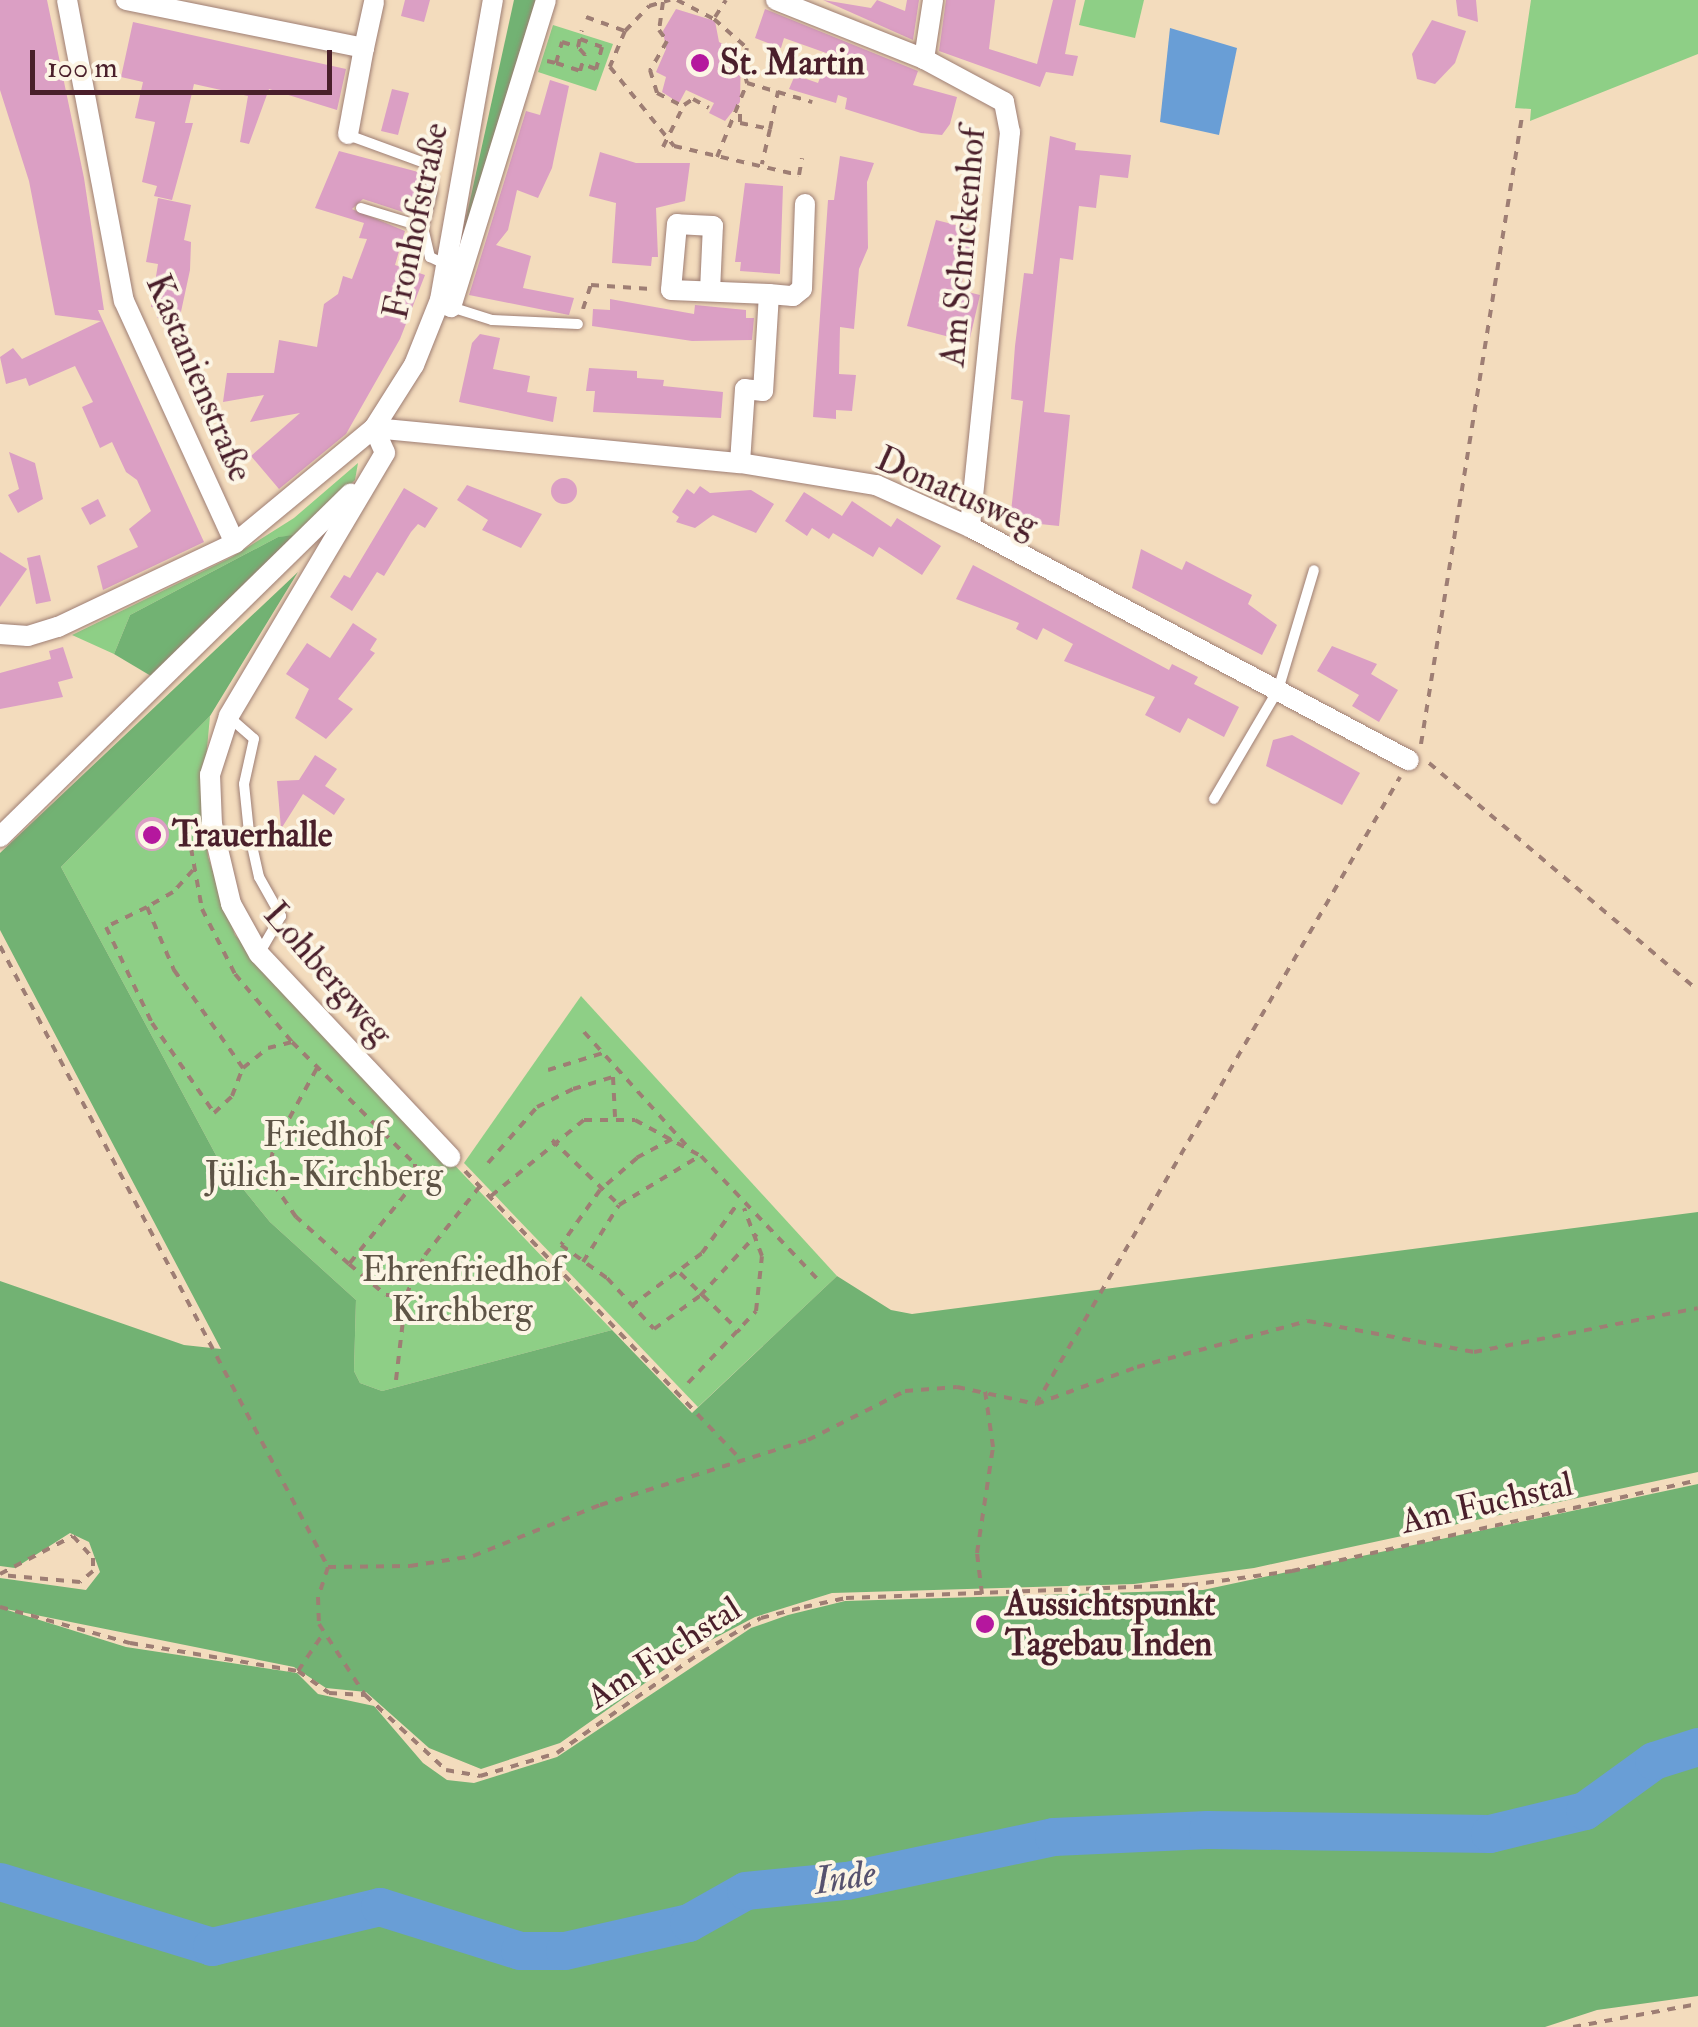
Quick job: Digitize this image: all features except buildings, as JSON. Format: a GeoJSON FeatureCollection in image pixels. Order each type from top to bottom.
{"type":"FeatureCollection","features":[{"type":"Feature","properties":{"kind":"street","name":"Kastanienstraße"},"geometry":{"type":"LineString","coordinates":[[67,0],[124,301],[235,543]]}},
{"type":"Feature","properties":{"kind":"street"},"geometry":{"type":"LineString","coordinates":[[126,0],[364,48]]}},
{"type":"Feature","properties":{"kind":"street","name":"Fronhofstraße"},"geometry":{"type":"LineString","coordinates":[[0,634],[28,636],[58,627],[235,543],[374,428],[414,365],[445,304],[446,264],[493,0]]}},
{"type":"Feature","properties":{"kind":"street"},"geometry":{"type":"LineString","coordinates":[[445,304],[546,0]]}},
{"type":"Feature","properties":{"kind":"street","name":"Am Schrickenhof"},"geometry":{"type":"LineString","coordinates":[[776,0],[924,59],[1004,102],[1010,132],[970,527]]}},
{"type":"Feature","properties":{"kind":"street"},"geometry":{"type":"LineString","coordinates":[[924,59],[933,0]]}},
{"type":"Feature","properties":{"kind":"street"},"geometry":{"type":"LineString","coordinates":[[348,134],[374,2]]}},
{"type":"Feature","properties":{"kind":"street"},"geometry":{"type":"LineString","coordinates":[[710,291],[712,226],[677,224],[671,290],[793,296],[802,290],[806,204]]}},
{"type":"Feature","properties":{"kind":"street"},"geometry":{"type":"LineString","coordinates":[[740,463],[745,389],[764,391],[769,294]]}},
{"type":"Feature","properties":{"kind":"street","name":"Donatusweg"},"geometry":{"type":"LineString","coordinates":[[374,428],[740,463],[876,485],[970,527],[1410,760]]}},
{"type":"Feature","properties":{"kind":"street","name":"Lohbergweg"},"geometry":{"type":"LineString","coordinates":[[374,428],[385,453],[228,716],[210,776],[212,824],[231,904],[260,954],[450,1157]]}},
{"type":"Feature","properties":{"kind":"street"},"geometry":{"type":"LineString","coordinates":[[0,837],[352,492],[366,486]]}},
{"type":"Feature","properties":{"kind":"lane"},"geometry":{"type":"LineString","coordinates":[[348,134],[430,165],[432,192],[423,227],[430,257],[446,264]]}},
{"type":"Feature","properties":{"kind":"lane"},"geometry":{"type":"LineString","coordinates":[[361,208],[423,227]]}},
{"type":"Feature","properties":{"kind":"lane"},"geometry":{"type":"LineString","coordinates":[[445,304],[492,320],[578,324]]}},
{"type":"Feature","properties":{"kind":"lane"},"geometry":{"type":"LineString","coordinates":[[1214,799],[1278,690],[1314,570]]}},
{"type":"Feature","properties":{"kind":"lane"},"geometry":{"type":"LineString","coordinates":[[228,716],[254,739],[244,784],[249,832],[259,877],[281,916],[260,954]]}},
{"type":"Feature","properties":{"kind":"path"},"geometry":{"type":"LineString","coordinates":[[677,0],[714,19],[747,48],[747,82],[740,123],[770,128]]}},
{"type":"Feature","properties":{"kind":"path"},"geometry":{"type":"LineString","coordinates":[[714,19],[726,0]]}},
{"type":"Feature","properties":{"kind":"path"},"geometry":{"type":"LineString","coordinates":[[683,106],[657,92],[650,70],[667,41],[659,30],[666,1],[649,6],[624,31],[610,67],[667,139],[717,157],[799,176],[802,158]]}},
{"type":"Feature","properties":{"kind":"path"},"geometry":{"type":"LineString","coordinates":[[586,17],[624,31]]}},
{"type":"Feature","properties":{"kind":"path"},"geometry":{"type":"LineString","coordinates":[[542,60],[580,71],[578,47],[582,30]]}},
{"type":"Feature","properties":{"kind":"path"},"geometry":{"type":"LineString","coordinates":[[579,39],[602,47],[596,69],[582,64]]}},
{"type":"Feature","properties":{"kind":"path"},"geometry":{"type":"LineString","coordinates":[[556,63],[562,42],[578,47]]}},
{"type":"Feature","properties":{"kind":"path"},"geometry":{"type":"LineString","coordinates":[[747,82],[812,102]]}},
{"type":"Feature","properties":{"kind":"path"},"geometry":{"type":"LineString","coordinates":[[762,165],[778,91]]}},
{"type":"Feature","properties":{"kind":"path"},"geometry":{"type":"LineString","coordinates":[[663,147],[683,106],[693,98],[709,108]]}},
{"type":"Feature","properties":{"kind":"path"},"geometry":{"type":"LineString","coordinates":[[717,157],[722,133],[740,114]]}},
{"type":"Feature","properties":{"kind":"path"},"geometry":{"type":"LineString","coordinates":[[1036,1404],[1427,736],[1522,116]]}},
{"type":"Feature","properties":{"kind":"path"},"geometry":{"type":"LineString","coordinates":[[578,324],[592,285],[671,290]]}},
{"type":"Feature","properties":{"kind":"path"},"geometry":{"type":"LineString","coordinates":[[1410,760],[1428,763],[1698,990]]}},
{"type":"Feature","properties":{"kind":"path"},"geometry":{"type":"LineString","coordinates":[[212,824],[192,848],[194,869],[214,938],[292,1042],[415,1164],[415,1182],[349,1264]]}},
{"type":"Feature","properties":{"kind":"path"},"geometry":{"type":"LineString","coordinates":[[194,869],[173,892],[106,927],[152,1023],[214,1112],[232,1096],[243,1068],[268,1048],[292,1042]]}},
{"type":"Feature","properties":{"kind":"path"},"geometry":{"type":"LineString","coordinates":[[147,907],[174,970],[243,1068]]}},
{"type":"Feature","properties":{"kind":"path"},"geometry":{"type":"LineString","coordinates":[[0,946],[328,1567],[318,1597],[323,1634],[365,1696]]}},
{"type":"Feature","properties":{"kind":"path"},"geometry":{"type":"LineString","coordinates":[[584,1032],[691,1151]]}},
{"type":"Feature","properties":{"kind":"path"},"geometry":{"type":"LineString","coordinates":[[548,1070],[603,1052]]}},
{"type":"Feature","properties":{"kind":"path"},"geometry":{"type":"LineString","coordinates":[[612,1062],[615,1117]]}},
{"type":"Feature","properties":{"kind":"path"},"geometry":{"type":"LineString","coordinates":[[317,1068],[274,1146],[268,1176],[296,1217],[349,1264],[386,1295],[406,1296]]}},
{"type":"Feature","properties":{"kind":"path"},"geometry":{"type":"LineString","coordinates":[[488,1162],[548,1099],[612,1077]]}},
{"type":"Feature","properties":{"kind":"path"},"geometry":{"type":"LineString","coordinates":[[491,1196],[552,1140],[584,1120],[615,1117],[672,1138],[701,1156],[740,1203],[820,1282]]}},
{"type":"Feature","properties":{"kind":"path"},"geometry":{"type":"LineString","coordinates":[[672,1138],[637,1158],[600,1190],[561,1245],[654,1329],[700,1296],[757,1234]]}},
{"type":"Feature","properties":{"kind":"path"},"geometry":{"type":"LineString","coordinates":[[552,1140],[619,1205]]}},
{"type":"Feature","properties":{"kind":"path"},"geometry":{"type":"LineString","coordinates":[[583,1262],[619,1205],[701,1156]]}},
{"type":"Feature","properties":{"kind":"path"},"geometry":{"type":"LineString","coordinates":[[450,1157],[742,1460]]}},
{"type":"Feature","properties":{"kind":"path"},"geometry":{"type":"LineString","coordinates":[[396,1380],[406,1296],[425,1255],[480,1186]]}},
{"type":"Feature","properties":{"kind":"path"},"geometry":{"type":"LineString","coordinates":[[688,1383],[756,1311],[764,1274],[757,1234],[740,1203]]}},
{"type":"Feature","properties":{"kind":"path"},"geometry":{"type":"LineString","coordinates":[[631,1306],[680,1273],[740,1203]]}},
{"type":"Feature","properties":{"kind":"path"},"geometry":{"type":"LineString","coordinates":[[680,1273],[740,1332]]}},
{"type":"Feature","properties":{"kind":"path"},"geometry":{"type":"LineString","coordinates":[[328,1567],[410,1566],[473,1556],[600,1505],[808,1440],[905,1391],[985,1391],[1036,1404],[1138,1368],[1308,1322],[1474,1352],[1698,1308]]}},
{"type":"Feature","properties":{"kind":"path"},"geometry":{"type":"LineString","coordinates":[[982,1595],[977,1552],[993,1446],[985,1391]]}},
{"type":"Feature","properties":{"kind":"path","name":"Am Fuchstal"},"geometry":{"type":"LineString","coordinates":[[0,1607],[130,1643],[298,1671],[329,1693],[365,1696],[446,1770],[480,1776],[557,1753],[762,1618],[846,1598],[1172,1587],[1292,1571],[1698,1480]]}},
{"type":"Feature","properties":{"kind":"path"},"geometry":{"type":"LineString","coordinates":[[74,1536],[94,1558],[93,1571],[80,1582],[0,1574],[74,1536]]}},
{"type":"Feature","properties":{"kind":"path"},"geometry":{"type":"LineString","coordinates":[[298,1671],[323,1634]]}},
{"type":"Feature","properties":{"kind":"path"},"geometry":{"type":"LineString","coordinates":[[1573,2027],[1698,2004]]}},
{"type":"Feature","properties":{"kind":"green space"},"geometry":{"type":"Polygon","coordinates":[[[514,0],[541,0],[456,264],[514,0]]]}},
{"type":"Feature","properties":{"kind":"green space"},"geometry":{"type":"Polygon","coordinates":[[[1085,0],[1144,0],[1135,38],[1079,25],[1085,0]]]}},
{"type":"Feature","properties":{"kind":"green space"},"geometry":{"type":"Polygon","coordinates":[[[1531,0],[1698,0],[1698,54],[1530,121],[1531,109],[1515,108],[1531,0]]]}},
{"type":"Feature","properties":{"kind":"green space"},"geometry":{"type":"Polygon","coordinates":[[[553,25],[613,44],[596,91],[538,72],[553,25]]]}},
{"type":"Feature","properties":{"kind":"green space"},"geometry":{"type":"Polygon","coordinates":[[[358,463],[355,480],[270,565],[293,536],[278,537],[130,615],[114,654],[72,635],[232,557],[294,518],[358,463]]]}},
{"type":"Feature","properties":{"kind":"green space"},"geometry":{"type":"Polygon","coordinates":[[[294,535],[151,676],[114,654],[130,615],[278,537],[294,535]]]}},
{"type":"Feature","properties":{"kind":"green space"},"geometry":{"type":"Polygon","coordinates":[[[298,572],[210,716],[61,867],[217,1157],[270,1222],[356,1300],[354,1371],[360,1383],[382,1391],[612,1330],[692,1413],[837,1276],[891,1310],[912,1314],[1698,1212],[1698,1472],[1254,1568],[1134,1584],[832,1593],[755,1617],[692,1650],[560,1743],[481,1769],[429,1748],[366,1692],[326,1688],[294,1667],[1,1608],[126,1647],[297,1673],[318,1694],[374,1706],[423,1763],[447,1780],[474,1783],[557,1757],[751,1628],[845,1601],[1203,1590],[1698,1484],[1698,1996],[1597,2010],[1545,2027],[0,2027],[0,1578],[86,1590],[100,1572],[89,1542],[70,1533],[15,1568],[0,1566],[0,1281],[184,1345],[221,1349],[0,930],[0,853],[298,572]]]}},
{"type":"Feature","properties":{"kind":"green space","name":"Friedhof Jülich-Kirchberg"},"geometry":{"type":"Polygon","coordinates":[[[210,716],[202,803],[208,857],[235,935],[612,1330],[382,1391],[360,1383],[354,1371],[356,1300],[270,1222],[217,1157],[61,867],[210,716]]]}},
{"type":"Feature","properties":{"kind":"green space","name":"Friedhof Jülich-Kirchberg"},"geometry":{"type":"Polygon","coordinates":[[[581,996],[837,1276],[698,1407],[464,1163],[581,996]]]}},
{"type":"Feature","properties":{"kind":"water"},"geometry":{"type":"Polygon","coordinates":[[[1170,28],[1237,48],[1219,135],[1160,122],[1170,28]]]}},
{"type":"Feature","properties":{"kind":"waterway","name":"Inde"},"geometry":{"type":"LineString","coordinates":[[0,1882],[212,1947],[380,1907],[520,1951],[565,1951],[689,1923],[746,1891],[847,1881],[1054,1837],[1208,1830],[1490,1834],[1585,1811],[1654,1761],[1698,1747]]}},
{"type":"Feature","properties":{"kind":"place","name":"St. Martin"},"geometry":{"type":"Point","coordinates":[700,63]}},
{"type":"Feature","properties":{"kind":"place","name":"Trauerhalle"},"geometry":{"type":"Point","coordinates":[152,835]}},
{"type":"Feature","properties":{"kind":"place","name":"Aussichtspunkt Tagebau Inden"},"geometry":{"type":"Point","coordinates":[985,1624]}},
{"type":"Feature","properties":{"kind":"park label","name":"Ehrenfriedhof Kirchberg"},"geometry":{"type":"Point","coordinates":[462,1290]}}]}
